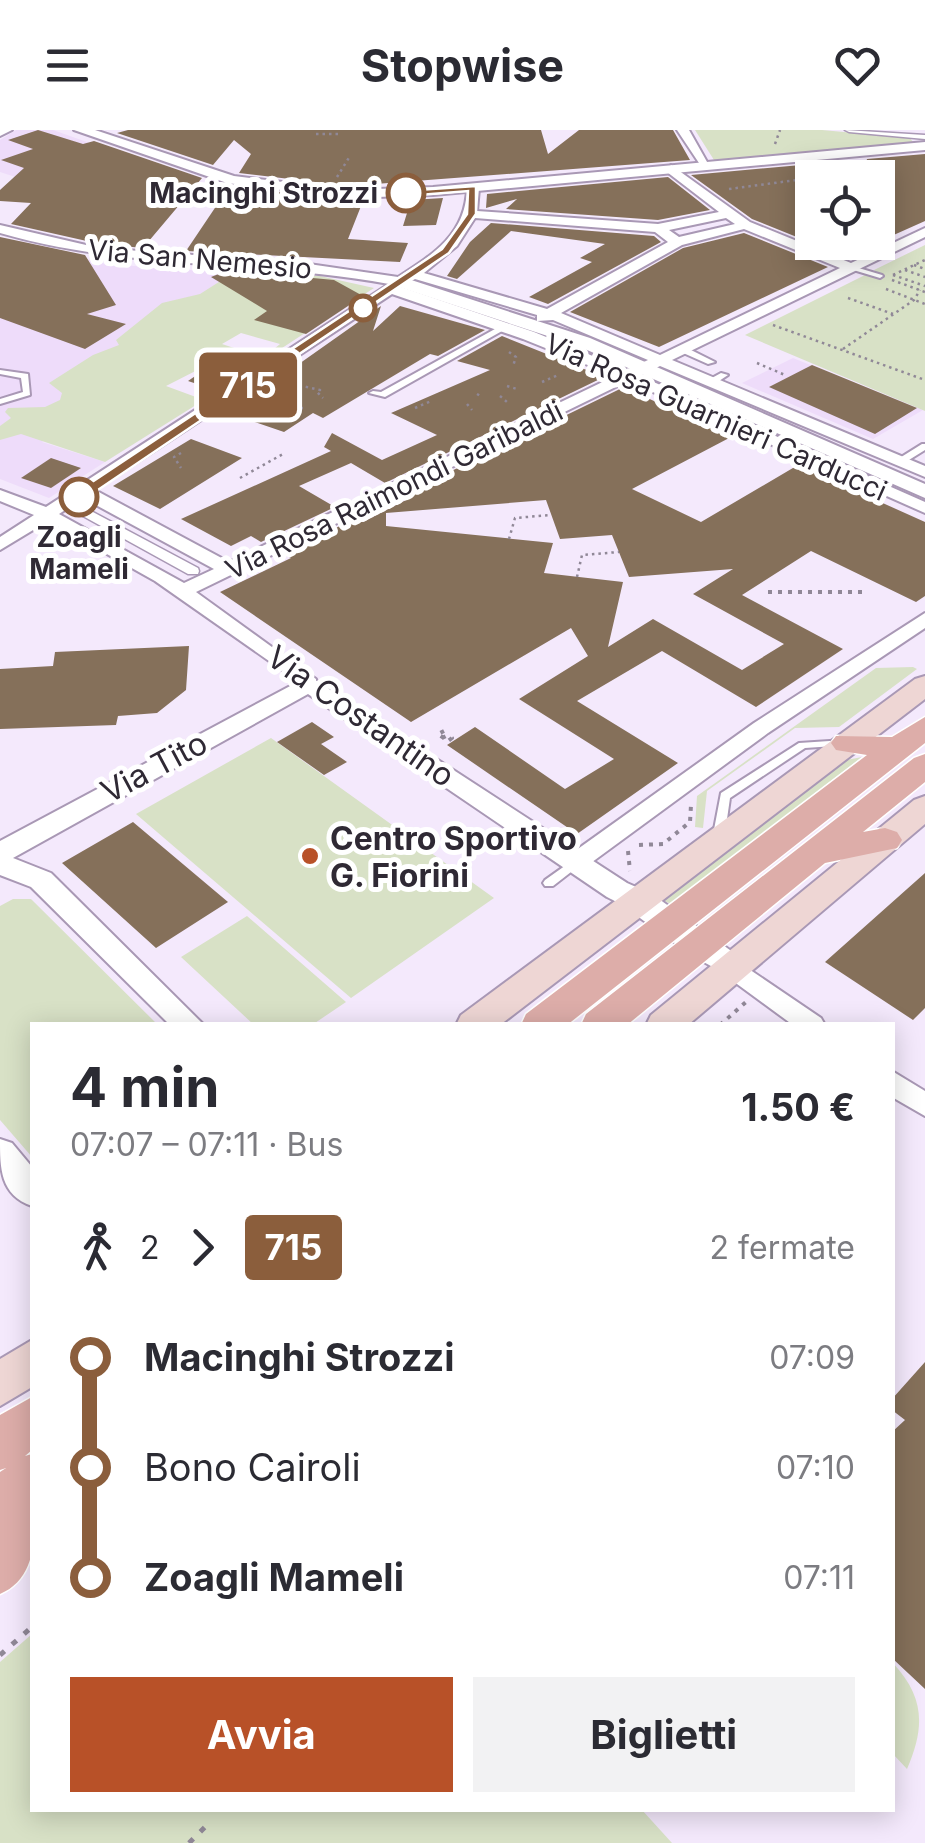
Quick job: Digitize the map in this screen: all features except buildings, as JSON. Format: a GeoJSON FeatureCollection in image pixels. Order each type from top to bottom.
{"type":"FeatureCollection","features":[{"type":"Feature","properties":{"kind":"main road"},"geometry":{"type":"LineString","coordinates":[[478,1022],[925,684]]}},
{"type":"Feature","properties":{"kind":"main road"},"geometry":{"type":"LineString","coordinates":[[848,744],[916,746]]}},
{"type":"Feature","properties":{"kind":"main road"},"geometry":{"type":"LineString","coordinates":[[604,1022],[814,853],[916,746]]}},
{"type":"Feature","properties":{"kind":"main road"},"geometry":{"type":"LineString","coordinates":[[665,1022],[701,945],[916,746]]}},
{"type":"Feature","properties":{"kind":"main road"},"geometry":{"type":"LineString","coordinates":[[546,1022],[701,945],[886,840],[925,807]]}},
{"type":"Feature","properties":{"kind":"main road"},"geometry":{"type":"LineString","coordinates":[[814,853],[886,840]]}},
{"type":"Feature","properties":{"kind":"main road"},"geometry":{"type":"LineString","coordinates":[[0,1386],[30,1363]]}},
{"type":"Feature","properties":{"kind":"main road"},"geometry":{"type":"LineString","coordinates":[[0,1421],[30,1413]]}},
{"type":"Feature","properties":{"kind":"main road"},"geometry":{"type":"LineString","coordinates":[[0,1446],[30,1422]]}},
{"type":"Feature","properties":{"kind":"main road"},"geometry":{"type":"LineString","coordinates":[[0,1504],[30,1480]]}},
{"type":"Feature","properties":{"kind":"main road"},"geometry":{"type":"LineString","coordinates":[[0,1570],[30,1524]]}},
{"type":"Feature","properties":{"kind":"main road"},"geometry":{"type":"LineString","coordinates":[[0,1570],[30,1548]]}},
{"type":"Feature","properties":{"kind":"street"},"geometry":{"type":"LineString","coordinates":[[81,130],[204,173],[268,187],[363,194],[473,188],[925,146]]}},
{"type":"Feature","properties":{"kind":"street"},"geometry":{"type":"LineString","coordinates":[[683,130],[707,166]]}},
{"type":"Feature","properties":{"kind":"street"},"geometry":{"type":"LineString","coordinates":[[849,130],[925,137]]}},
{"type":"Feature","properties":{"kind":"street"},"geometry":{"type":"LineString","coordinates":[[671,169],[745,225],[852,268]]}},
{"type":"Feature","properties":{"kind":"street"},"geometry":{"type":"LineString","coordinates":[[0,545],[80,500],[403,282],[456,240],[472,214],[473,188]]}},
{"type":"Feature","properties":{"kind":"street"},"geometry":{"type":"LineString","coordinates":[[472,214],[658,228],[726,214]]}},
{"type":"Feature","properties":{"kind":"street"},"geometry":{"type":"LineString","coordinates":[[528,320],[677,242],[745,225]]}},
{"type":"Feature","properties":{"kind":"street"},"geometry":{"type":"LineString","coordinates":[[658,228],[677,242]]}},
{"type":"Feature","properties":{"kind":"street","name":"Via San Nemesio"},"geometry":{"type":"LineString","coordinates":[[1,229],[117,256],[343,270],[403,282]]}},
{"type":"Feature","properties":{"kind":"street","name":"Via Rosa Raimondi Garibaldi"},"geometry":{"type":"LineString","coordinates":[[189,580],[228,569],[925,232]]}},
{"type":"Feature","properties":{"kind":"street","name":"Via Rosa Guarnieri Carducci"},"geometry":{"type":"LineString","coordinates":[[403,282],[528,320],[646,368],[925,508]]}},
{"type":"Feature","properties":{"kind":"street","name":"Via Rosa Guarnieri Carducci"},"geometry":{"type":"LineString","coordinates":[[403,282],[528,320],[646,368],[720,385],[912,471],[925,492]]}},
{"type":"Feature","properties":{"kind":"street"},"geometry":{"type":"LineString","coordinates":[[0,495],[50,515]]}},
{"type":"Feature","properties":{"kind":"street"},"geometry":{"type":"LineString","coordinates":[[80,500],[228,569]]}},
{"type":"Feature","properties":{"kind":"street"},"geometry":{"type":"LineString","coordinates":[[80,500],[189,580]]}},
{"type":"Feature","properties":{"kind":"street","name":"Via Costantino"},"geometry":{"type":"LineString","coordinates":[[50,515],[189,580],[308,682],[617,890],[642,901],[701,945]]}},
{"type":"Feature","properties":{"kind":"street"},"geometry":{"type":"LineString","coordinates":[[576,862],[761,728],[925,619]]}},
{"type":"Feature","properties":{"kind":"street","name":"Via Tito"},"geometry":{"type":"LineString","coordinates":[[0,853],[308,682]]}},
{"type":"Feature","properties":{"kind":"street"},"geometry":{"type":"LineString","coordinates":[[0,864],[42,880],[186,1022]]}},
{"type":"Feature","properties":{"kind":"street"},"geometry":{"type":"LineString","coordinates":[[701,945],[808,1022]]}},
{"type":"Feature","properties":{"kind":"street"},"geometry":{"type":"LineString","coordinates":[[895,1084],[925,1105]]}},
{"type":"Feature","properties":{"kind":"street"},"geometry":{"type":"LineString","coordinates":[[0,1153],[30,1189]]}},
{"type":"Feature","properties":{"kind":"lane"},"geometry":{"type":"LineString","coordinates":[[852,268],[883,277]]}},
{"type":"Feature","properties":{"kind":"lane","name":"Via Rosa Guarnieri Carducci"},"geometry":{"type":"LineString","coordinates":[[374,393],[382,396],[528,320]]}},
{"type":"Feature","properties":{"kind":"lane"},"geometry":{"type":"LineString","coordinates":[[684,350],[711,362]]}},
{"type":"Feature","properties":{"kind":"lane"},"geometry":{"type":"LineString","coordinates":[[0,372],[25,376],[27,385],[27,393],[0,402]]}},
{"type":"Feature","properties":{"kind":"lane"},"geometry":{"type":"LineString","coordinates":[[912,471],[925,446]]}},
{"type":"Feature","properties":{"kind":"lane"},"geometry":{"type":"LineString","coordinates":[[549,883],[576,862]]}},
{"type":"Feature","properties":{"kind":"path"},"geometry":{"type":"LineString","coordinates":[[316,134],[338,134]]}},
{"type":"Feature","properties":{"kind":"path"},"geometry":{"type":"LineString","coordinates":[[330,187],[350,156]]}},
{"type":"Feature","properties":{"kind":"path"},"geometry":{"type":"LineString","coordinates":[[729,189],[795,180]]}},
{"type":"Feature","properties":{"kind":"path"},"geometry":{"type":"LineString","coordinates":[[883,277],[924,260]]}},
{"type":"Feature","properties":{"kind":"path"},"geometry":{"type":"LineString","coordinates":[[914,265],[925,270]]}},
{"type":"Feature","properties":{"kind":"path"},"geometry":{"type":"LineString","coordinates":[[904,270],[925,277]]}},
{"type":"Feature","properties":{"kind":"path"},"geometry":{"type":"LineString","coordinates":[[916,274],[925,270]]}},
{"type":"Feature","properties":{"kind":"path"},"geometry":{"type":"LineString","coordinates":[[892,275],[923,289]]}},
{"type":"Feature","properties":{"kind":"path"},"geometry":{"type":"LineString","coordinates":[[883,277],[923,289]]}},
{"type":"Feature","properties":{"kind":"path"},"geometry":{"type":"LineString","coordinates":[[883,277],[885,288],[925,304]]}},
{"type":"Feature","properties":{"kind":"path"},"geometry":{"type":"LineString","coordinates":[[843,349],[914,300],[923,289]]}},
{"type":"Feature","properties":{"kind":"path"},"geometry":{"type":"LineString","coordinates":[[848,298],[893,314]]}},
{"type":"Feature","properties":{"kind":"path"},"geometry":{"type":"LineString","coordinates":[[764,322],[925,380]]}},
{"type":"Feature","properties":{"kind":"path"},"geometry":{"type":"LineString","coordinates":[[508,352],[516,356],[514,366]]}},
{"type":"Feature","properties":{"kind":"path"},"geometry":{"type":"LineString","coordinates":[[756,363],[785,375]]}},
{"type":"Feature","properties":{"kind":"path"},"geometry":{"type":"LineString","coordinates":[[542,382],[558,375]]}},
{"type":"Feature","properties":{"kind":"path"},"geometry":{"type":"LineString","coordinates":[[292,384],[320,390],[316,392],[323,398]]}},
{"type":"Feature","properties":{"kind":"path"},"geometry":{"type":"LineString","coordinates":[[507,386],[517,389]]}},
{"type":"Feature","properties":{"kind":"path"},"geometry":{"type":"LineString","coordinates":[[500,396],[508,402]]}},
{"type":"Feature","properties":{"kind":"path"},"geometry":{"type":"LineString","coordinates":[[416,408],[431,401]]}},
{"type":"Feature","properties":{"kind":"path"},"geometry":{"type":"LineString","coordinates":[[467,404],[472,410]]}},
{"type":"Feature","properties":{"kind":"path"},"geometry":{"type":"LineString","coordinates":[[262,409],[304,408]]}},
{"type":"Feature","properties":{"kind":"path"},"geometry":{"type":"LineString","coordinates":[[180,468],[174,457],[181,454]]}},
{"type":"Feature","properties":{"kind":"path"},"geometry":{"type":"LineString","coordinates":[[240,478],[283,454]]}},
{"type":"Feature","properties":{"kind":"path"},"geometry":{"type":"LineString","coordinates":[[509,539],[515,518],[551,515]]}},
{"type":"Feature","properties":{"kind":"path"},"geometry":{"type":"LineString","coordinates":[[578,577],[582,555],[619,552]]}},
{"type":"Feature","properties":{"kind":"path"},"geometry":{"type":"LineString","coordinates":[[768,592],[864,592]]}},
{"type":"Feature","properties":{"kind":"path"},"geometry":{"type":"LineString","coordinates":[[627,846],[663,844],[690,822],[692,796]]}},
{"type":"Feature","properties":{"kind":"path"},"geometry":{"type":"LineString","coordinates":[[723,1022],[742,1006]]}},
{"type":"Feature","properties":{"kind":"path"},"geometry":{"type":"LineString","coordinates":[[0,1655],[30,1629]]}},
{"type":"Feature","properties":{"kind":"path"},"geometry":{"type":"LineString","coordinates":[[188,1843],[206,1826]]}},
{"type":"Feature","properties":{"kind":"shaded area"},"geometry":{"type":"Polygon","coordinates":[[[16,130],[53,130],[149,164],[43,186],[0,172],[0,140],[16,130]]]}},
{"type":"Feature","properties":{"kind":"shaded area"},"geometry":{"type":"Polygon","coordinates":[[[0,238],[106,264],[233,273],[42,442],[105,462],[49,498],[0,479],[0,238]]]}},
{"type":"Feature","properties":{"kind":"shaded area"},"geometry":{"type":"Polygon","coordinates":[[[793,358],[923,410],[873,439],[742,383],[793,358]]]}},
{"type":"Feature","properties":{"kind":"green space"},"geometry":{"type":"Polygon","coordinates":[[[695,130],[822,130],[910,138],[913,142],[714,160],[695,130]]]}},
{"type":"Feature","properties":{"kind":"green space"},"geometry":{"type":"Polygon","coordinates":[[[925,245],[925,411],[745,335],[865,275],[880,276],[874,270],[925,245]]]}},
{"type":"Feature","properties":{"kind":"green space"},"geometry":{"type":"Polygon","coordinates":[[[233,273],[320,276],[374,288],[279,350],[274,349],[280,344],[241,333],[222,344],[261,357],[274,354],[207,396],[201,394],[208,389],[203,386],[230,369],[229,361],[221,358],[166,386],[204,400],[105,462],[21,434],[0,440],[0,426],[11,418],[5,412],[8,408],[45,407],[60,400],[62,393],[49,383],[93,355],[119,345],[116,340],[162,303],[200,294],[233,273]]]}},
{"type":"Feature","properties":{"kind":"green space"},"geometry":{"type":"Polygon","coordinates":[[[876,668],[917,669],[839,727],[795,728],[707,791],[703,828],[695,827],[697,796],[876,668]]]}},
{"type":"Feature","properties":{"kind":"green space","name":"Centro Sportivo G. Fiorini"},"geometry":{"type":"Polygon","coordinates":[[[271,738],[494,898],[351,998],[136,814],[271,738]]]}},
{"type":"Feature","properties":{"kind":"green space"},"geometry":{"type":"Polygon","coordinates":[[[862,757],[671,904],[662,900],[841,761],[862,757]]]}},
{"type":"Feature","properties":{"kind":"green space"},"geometry":{"type":"Polygon","coordinates":[[[13,899],[31,899],[155,1022],[30,1022],[30,1155],[0,1120],[0,906],[13,899]]]}},
{"type":"Feature","properties":{"kind":"green space"},"geometry":{"type":"Polygon","coordinates":[[[247,916],[346,1002],[316,1022],[251,1022],[181,957],[247,916]]]}},
{"type":"Feature","properties":{"kind":"green space"},"geometry":{"type":"Polygon","coordinates":[[[30,1636],[30,1812],[644,1812],[672,1843],[0,1843],[0,1662],[30,1636]]]}},
{"type":"Feature","properties":{"kind":"green space"},"geometry":{"type":"Polygon","coordinates":[[[895,1665],[911,1688],[919,1713],[917,1740],[907,1769],[895,1756],[895,1665]]]}},
{"type":"Feature","properties":{"kind":"bus line","name":"715"},"geometry":{"type":"LineString","coordinates":[[79,497],[446,251],[472,214],[473,188],[406,193]]}},
{"type":"Feature","properties":{"kind":"place","name":"Macinghi Strozzi"},"geometry":{"type":"Point","coordinates":[406,193]}},
{"type":"Feature","properties":{"kind":"place","name":"Zoagli Mameli"},"geometry":{"type":"Point","coordinates":[79,497]}},
{"type":"Feature","properties":{"kind":"place","name":"Centro Sportivo G. Fiorini"},"geometry":{"type":"Point","coordinates":[310,856]}}]}
